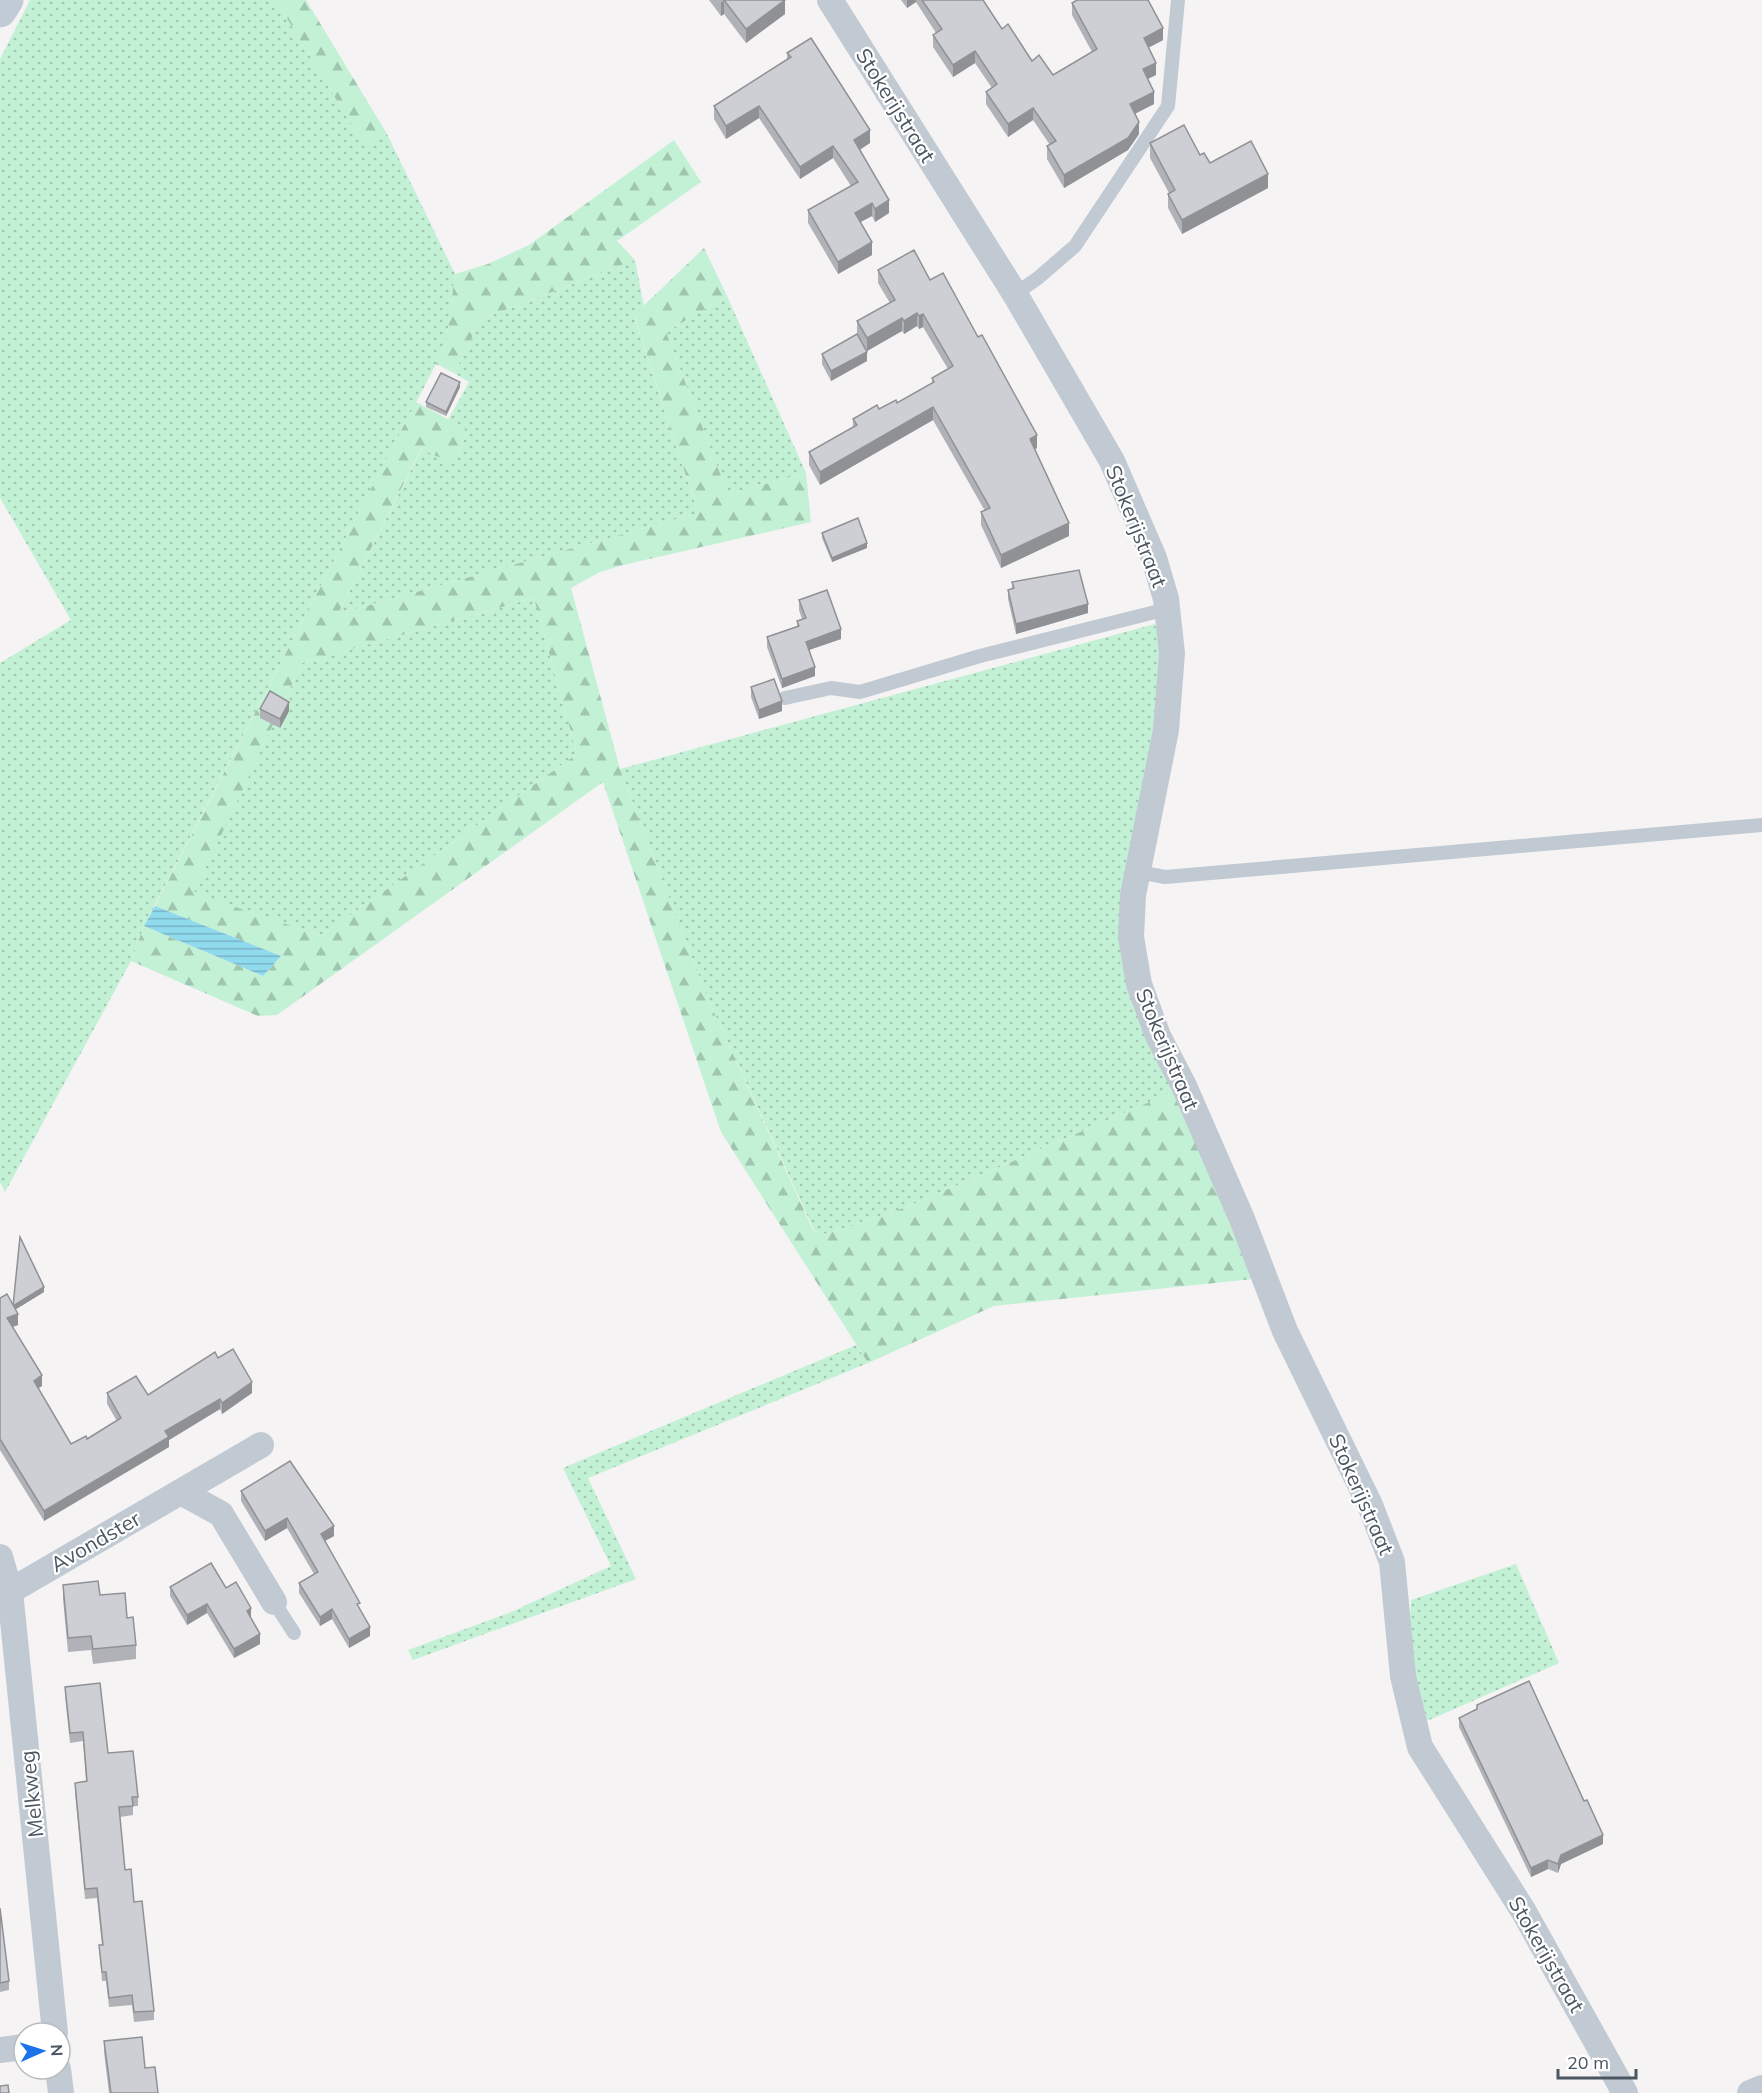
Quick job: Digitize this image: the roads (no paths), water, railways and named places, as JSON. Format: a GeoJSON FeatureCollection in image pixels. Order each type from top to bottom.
{"type":"FeatureCollection","features":[{"type":"Feature","properties":{"kind":"street"},"geometry":{"type":"LineString","coordinates":[[0,11],[7,0]]}},
{"type":"Feature","properties":{"kind":"street","name":"Stokerijstraat"},"geometry":{"type":"LineString","coordinates":[[830,0],[1015,294],[1112,460],[1154,558],[1167,609],[1172,653],[1166,730],[1138,872],[1131,937],[1139,984],[1158,1036],[1184,1086],[1238,1209],[1285,1331],[1370,1505],[1392,1562],[1403,1676],[1420,1746],[1524,1912],[1625,2093]]}},
{"type":"Feature","properties":{"kind":"street","name":"Avondster"},"geometry":{"type":"LineString","coordinates":[[5,1594],[261,1445]]}},
{"type":"Feature","properties":{"kind":"street"},"geometry":{"type":"LineString","coordinates":[[181,1492],[221,1514],[274,1602]]}},
{"type":"Feature","properties":{"kind":"street","name":"Melkweg"},"geometry":{"type":"LineString","coordinates":[[0,1557],[54,2021]]}},
{"type":"Feature","properties":{"kind":"street"},"geometry":{"type":"LineString","coordinates":[[1750,2093],[1762,2088]]}},
{"type":"Feature","properties":{"kind":"lane"},"geometry":{"type":"LineString","coordinates":[[1015,294],[1038,278],[1075,246],[1168,106],[1179,0]]}},
{"type":"Feature","properties":{"kind":"lane"},"geometry":{"type":"LineString","coordinates":[[785,698],[831,688],[860,692],[980,656],[1167,609]]}},
{"type":"Feature","properties":{"kind":"lane"},"geometry":{"type":"LineString","coordinates":[[1138,872],[1165,877],[1762,825]]}},
{"type":"Feature","properties":{"kind":"lane"},"geometry":{"type":"LineString","coordinates":[[274,1602],[294,1633]]}},
{"type":"Feature","properties":{"kind":"water"},"geometry":{"type":"Polygon","coordinates":[[[155,906],[281,956],[263,976],[144,926],[155,906]]]}}]}
